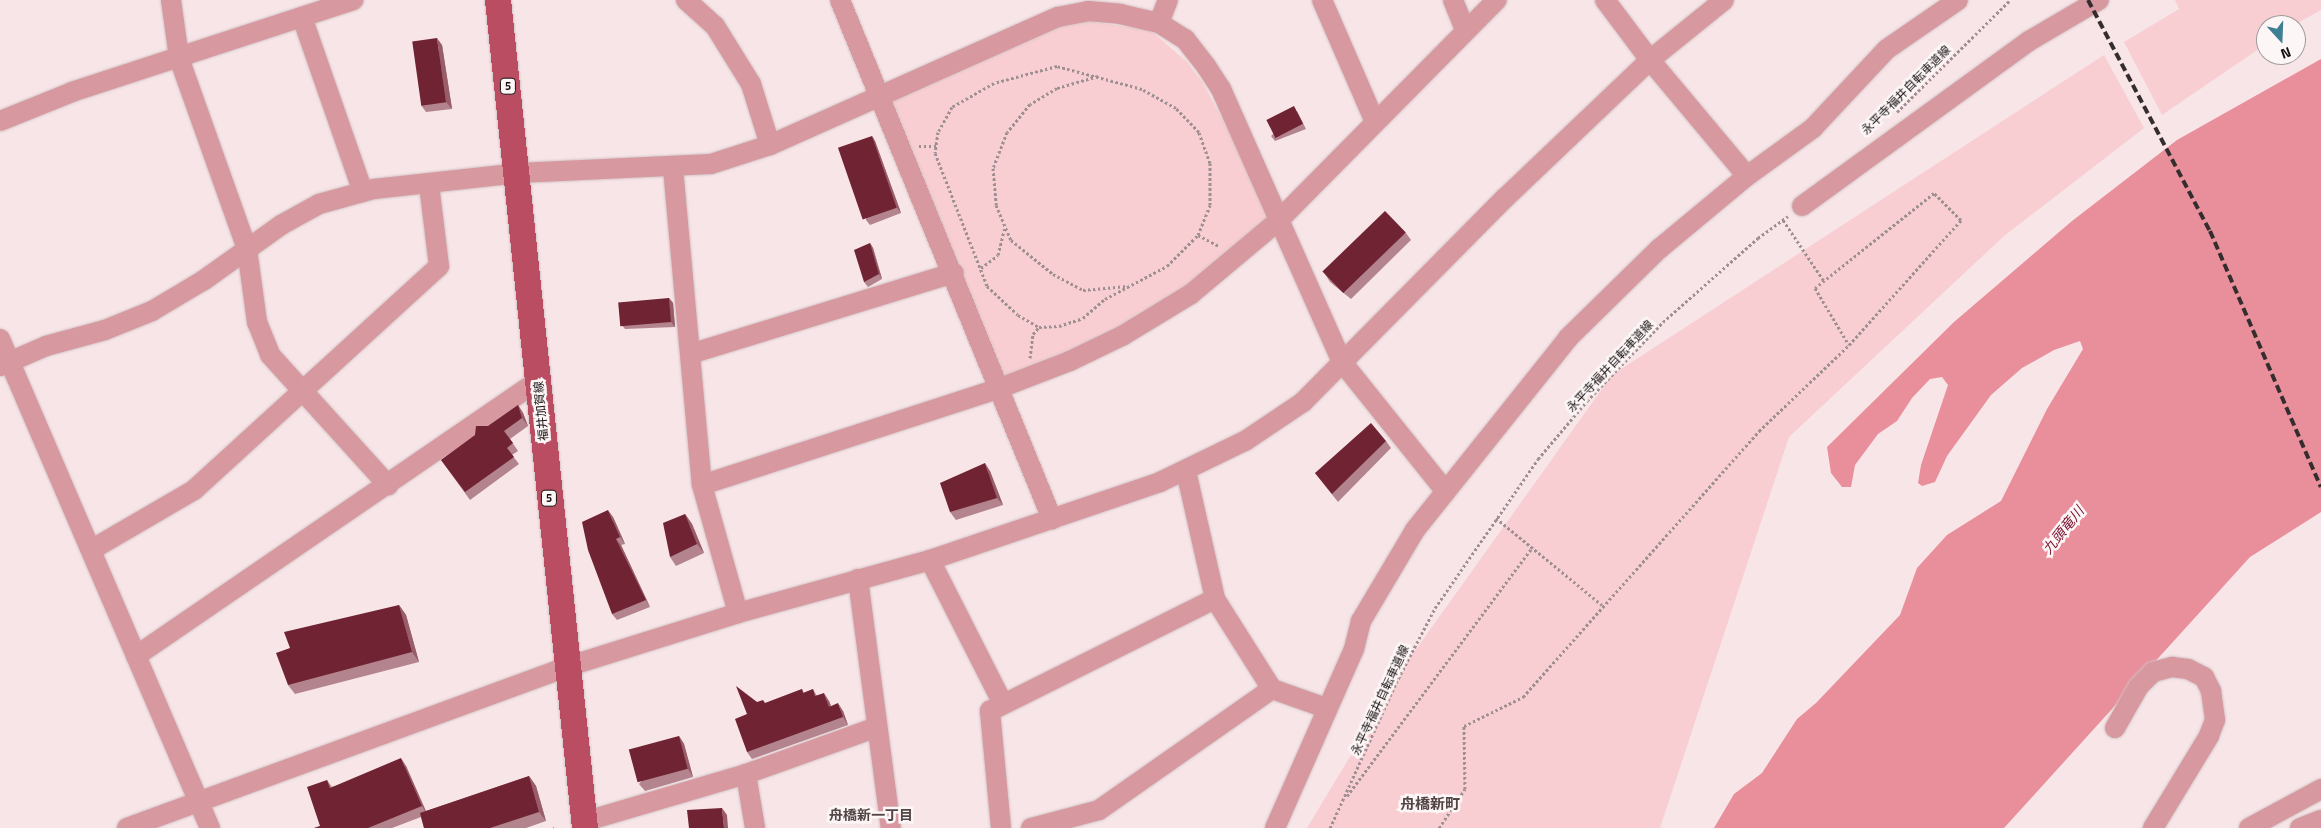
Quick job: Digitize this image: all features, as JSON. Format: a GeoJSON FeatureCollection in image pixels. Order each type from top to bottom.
{"type":"FeatureCollection","features":[{"type":"Feature","properties":{"kind":"main road","name":"福井加賀線"},"geometry":{"type":"LineString","coordinates":[[498,0],[518,173],[566,667],[584,826]]}},
{"type":"Feature","properties":{"kind":"street"},"geometry":{"type":"LineString","coordinates":[[172,0],[179,58],[247,249],[257,322],[270,355],[388,485]]}},
{"type":"Feature","properties":{"kind":"street"},"geometry":{"type":"LineString","coordinates":[[1,118],[72,92],[353,0]]}},
{"type":"Feature","properties":{"kind":"street"},"geometry":{"type":"LineString","coordinates":[[686,0],[715,26],[751,84],[770,145]]}},
{"type":"Feature","properties":{"kind":"street"},"geometry":{"type":"LineString","coordinates":[[840,0],[882,96],[1052,518]]}},
{"type":"Feature","properties":{"kind":"street"},"geometry":{"type":"LineString","coordinates":[[1159,24],[1168,0]]}},
{"type":"Feature","properties":{"kind":"street"},"geometry":{"type":"LineString","coordinates":[[1322,0],[1375,122]]}},
{"type":"Feature","properties":{"kind":"street"},"geometry":{"type":"LineString","coordinates":[[1453,0],[1466,29]]}},
{"type":"Feature","properties":{"kind":"street"},"geometry":{"type":"LineString","coordinates":[[702,485],[1000,388],[1122,336],[1190,294],[1278,221],[1466,29],[1497,0]]}},
{"type":"Feature","properties":{"kind":"street"},"geometry":{"type":"LineString","coordinates":[[1605,0],[1650,60],[1747,176]]}},
{"type":"Feature","properties":{"kind":"street"},"geometry":{"type":"LineString","coordinates":[[127,828],[566,667],[738,613],[930,560],[1186,471],[1278,422],[1303,402],[1505,198],[1650,60],[1724,0]]}},
{"type":"Feature","properties":{"kind":"street"},"geometry":{"type":"LineString","coordinates":[[1275,828],[1326,708],[1354,649],[1361,621],[1415,530],[1568,338],[1659,249],[1747,176],[1813,128],[1888,49],[1958,0]]}},
{"type":"Feature","properties":{"kind":"street"},"geometry":{"type":"LineString","coordinates":[[1802,206],[2029,41],[2099,0]]}},
{"type":"Feature","properties":{"kind":"street"},"geometry":{"type":"LineString","coordinates":[[5,364],[46,346],[104,330],[152,311],[247,249],[280,225],[319,204],[362,192],[518,173],[673,168],[711,164],[770,145],[1058,17],[1088,11],[1120,14],[1159,24],[1185,39],[1221,90],[1342,362],[1446,492]]}},
{"type":"Feature","properties":{"kind":"street"},"geometry":{"type":"LineString","coordinates":[[302,17],[362,192]]}},
{"type":"Feature","properties":{"kind":"street"},"geometry":{"type":"LineString","coordinates":[[673,168],[702,485],[738,613]]}},
{"type":"Feature","properties":{"kind":"street"},"geometry":{"type":"LineString","coordinates":[[91,550],[194,490],[301,390],[439,266],[430,184]]}},
{"type":"Feature","properties":{"kind":"street"},"geometry":{"type":"LineString","coordinates":[[690,354],[954,273]]}},
{"type":"Feature","properties":{"kind":"street"},"geometry":{"type":"LineString","coordinates":[[0,340],[5,364],[91,550],[210,828]]}},
{"type":"Feature","properties":{"kind":"street"},"geometry":{"type":"LineString","coordinates":[[136,656],[538,381]]}},
{"type":"Feature","properties":{"kind":"street"},"geometry":{"type":"LineString","coordinates":[[1186,471],[1215,599],[1272,689],[1326,708]]}},
{"type":"Feature","properties":{"kind":"street"},"geometry":{"type":"LineString","coordinates":[[930,560],[1003,704]]}},
{"type":"Feature","properties":{"kind":"street"},"geometry":{"type":"LineString","coordinates":[[858,579],[891,828]]}},
{"type":"Feature","properties":{"kind":"street"},"geometry":{"type":"LineString","coordinates":[[1001,828],[990,711],[1215,599]]}},
{"type":"Feature","properties":{"kind":"street"},"geometry":{"type":"LineString","coordinates":[[2115,728],[2138,686],[2153,672],[2172,667],[2188,669],[2204,677],[2212,691],[2215,720],[2209,736],[2153,828]]}},
{"type":"Feature","properties":{"kind":"street"},"geometry":{"type":"LineString","coordinates":[[1031,828],[1100,810],[1272,689]]}},
{"type":"Feature","properties":{"kind":"street"},"geometry":{"type":"LineString","coordinates":[[584,826],[746,774],[877,727]]}},
{"type":"Feature","properties":{"kind":"street"},"geometry":{"type":"LineString","coordinates":[[746,774],[756,828]]}},
{"type":"Feature","properties":{"kind":"street"},"geometry":{"type":"LineString","coordinates":[[2249,828],[2321,789]]}},
{"type":"Feature","properties":{"kind":"street"},"geometry":{"type":"LineString","coordinates":[[2300,828],[2320,822]]}},
{"type":"Feature","properties":{"kind":"path","name":"永平寺福井自転車道線"},"geometry":{"type":"LineString","coordinates":[[1892,117],[2010,0]]}},
{"type":"Feature","properties":{"kind":"path"},"geometry":{"type":"LineString","coordinates":[[1057,66],[1142,89],[1176,108],[1199,132],[1210,163],[1210,205],[1198,235],[1167,266],[1105,299],[1083,318],[1060,326],[1039,327],[1018,315],[995,296],[987,286],[981,268],[935,153],[938,132],[952,107],[994,83],[1057,66]]}},
{"type":"Feature","properties":{"kind":"path"},"geometry":{"type":"LineString","coordinates":[[1099,76],[1057,88],[1030,104],[1007,132],[993,168],[996,205],[1011,240],[1053,274],[1083,290],[1130,285]]}},
{"type":"Feature","properties":{"kind":"path"},"geometry":{"type":"LineString","coordinates":[[1439,828],[1465,789],[1464,726],[1523,697],[1602,605],[1759,431],[1849,345],[1961,220],[1934,193],[1815,288],[1849,345]]}},
{"type":"Feature","properties":{"kind":"path","name":"永平寺福井自転車道線"},"geometry":{"type":"LineString","coordinates":[[1330,828],[1396,683],[1435,608],[1538,459],[1612,375],[1663,322],[1802,206]]}},
{"type":"Feature","properties":{"kind":"path"},"geometry":{"type":"LineString","coordinates":[[1783,220],[1824,281]]}},
{"type":"Feature","properties":{"kind":"path"},"geometry":{"type":"LineString","coordinates":[[981,268],[998,255],[1005,226]]}},
{"type":"Feature","properties":{"kind":"path"},"geometry":{"type":"LineString","coordinates":[[1033,375],[1028,352],[1033,334],[1039,327]]}},
{"type":"Feature","properties":{"kind":"path"},"geometry":{"type":"LineString","coordinates":[[1496,518],[1602,605]]}},
{"type":"Feature","properties":{"kind":"path"},"geometry":{"type":"LineString","coordinates":[[1341,804],[1532,548]]}},
{"type":"Feature","properties":{"kind":"shaded area"},"geometry":{"type":"Polygon","coordinates":[[[2175,0],[2321,0],[2321,10],[2306,18],[2306,15],[2256,15],[2256,51],[2162,115],[2124,42],[2179,9],[2175,0]]]}},
{"type":"Feature","properties":{"kind":"shaded area"},"geometry":{"type":"Polygon","coordinates":[[[1058,17],[1150,30],[1187,62],[1202,82],[1278,221],[1191,294],[1000,388],[884,101],[1058,17]]]}},
{"type":"Feature","properties":{"kind":"shaded area"},"geometry":{"type":"Polygon","coordinates":[[[2104,55],[2144,128],[2004,236],[1789,437],[1660,828],[1307,828],[1407,662],[1612,375],[2104,55]]]}},
{"type":"Feature","properties":{"kind":"water","name":"九頭竜川"},"geometry":{"type":"Polygon","coordinates":[[[2321,59],[2321,512],[2250,557],[2004,828],[1714,828],[1734,794],[1762,773],[1797,719],[1816,703],[1900,615],[1917,568],[1947,535],[2001,501],[2047,409],[2083,349],[2080,341],[2054,350],[2022,368],[1991,395],[1947,456],[1935,482],[1922,486],[1918,483],[1921,465],[1948,385],[1942,377],[1930,379],[1912,398],[1897,421],[1878,434],[1855,465],[1851,487],[1842,487],[1831,473],[1827,447],[1954,322],[2072,221],[2177,140],[2321,59]]]}},
{"type":"Feature","properties":{"kind":"building"},"geometry":{"type":"Polygon","coordinates":[[[437,38],[446,102],[421,106],[412,41],[437,38]]]}},
{"type":"Feature","properties":{"kind":"building"},"geometry":{"type":"Polygon","coordinates":[[[1294,106],[1303,124],[1275,138],[1266,120],[1294,106]]]}},
{"type":"Feature","properties":{"kind":"building"},"geometry":{"type":"Polygon","coordinates":[[[872,136],[897,208],[863,220],[838,148],[872,136]]]}},
{"type":"Feature","properties":{"kind":"building"},"geometry":{"type":"Polygon","coordinates":[[[1385,211],[1406,233],[1343,293],[1322,271],[1385,211]]]}},
{"type":"Feature","properties":{"kind":"building"},"geometry":{"type":"Polygon","coordinates":[[[870,243],[879,274],[864,282],[854,250],[870,243]]]}},
{"type":"Feature","properties":{"kind":"building"},"geometry":{"type":"Polygon","coordinates":[[[669,298],[671,322],[620,326],[618,302],[669,298]]]}},
{"type":"Feature","properties":{"kind":"building"},"geometry":{"type":"Polygon","coordinates":[[[518,405],[522,418],[504,431],[513,443],[507,448],[514,457],[465,492],[441,460],[475,435],[476,426],[488,426],[518,405]]]}},
{"type":"Feature","properties":{"kind":"building"},"geometry":{"type":"Polygon","coordinates":[[[1371,423],[1386,441],[1332,494],[1315,473],[1371,423]]]}},
{"type":"Feature","properties":{"kind":"building"},"geometry":{"type":"Polygon","coordinates":[[[985,463],[997,498],[950,512],[940,483],[985,463]]]}},
{"type":"Feature","properties":{"kind":"building"},"geometry":{"type":"Polygon","coordinates":[[[608,510],[620,537],[616,539],[646,600],[612,614],[588,550],[582,522],[608,510]]]}},
{"type":"Feature","properties":{"kind":"building"},"geometry":{"type":"Polygon","coordinates":[[[685,514],[697,544],[670,557],[663,523],[685,514]]]}},
{"type":"Feature","properties":{"kind":"building"},"geometry":{"type":"Polygon","coordinates":[[[399,605],[412,652],[288,685],[276,653],[290,648],[284,632],[399,605]]]}},
{"type":"Feature","properties":{"kind":"building"},"geometry":{"type":"Polygon","coordinates":[[[736,686],[757,702],[763,700],[765,703],[802,689],[803,693],[813,689],[815,696],[824,693],[829,707],[838,703],[843,717],[747,752],[735,719],[747,714],[736,686]]]}},
{"type":"Feature","properties":{"kind":"building"},"geometry":{"type":"Polygon","coordinates":[[[679,736],[688,769],[638,782],[629,749],[679,736]]]}},
{"type":"Feature","properties":{"kind":"building"},"geometry":{"type":"Polygon","coordinates":[[[401,758],[422,806],[368,828],[314,828],[320,826],[307,787],[327,780],[330,788],[401,758]]]}},
{"type":"Feature","properties":{"kind":"building"},"geometry":{"type":"Polygon","coordinates":[[[529,776],[539,812],[490,828],[424,828],[420,813],[529,776]]]}},
{"type":"Feature","properties":{"kind":"building"},"geometry":{"type":"Polygon","coordinates":[[[722,808],[724,828],[689,828],[687,810],[722,808]]]}},
{"type":"Feature","properties":{"kind":"railway"},"geometry":{"type":"LineString","coordinates":[[2088,0],[2210,231],[2321,487]]}},
{"type":"Feature","properties":{"kind":"district","name":"舟橋新町"},"geometry":{"type":"Point","coordinates":[1430,804]}},
{"type":"Feature","properties":{"kind":"district","name":"舟橋新一丁目"},"geometry":{"type":"Point","coordinates":[871,815]}}]}
